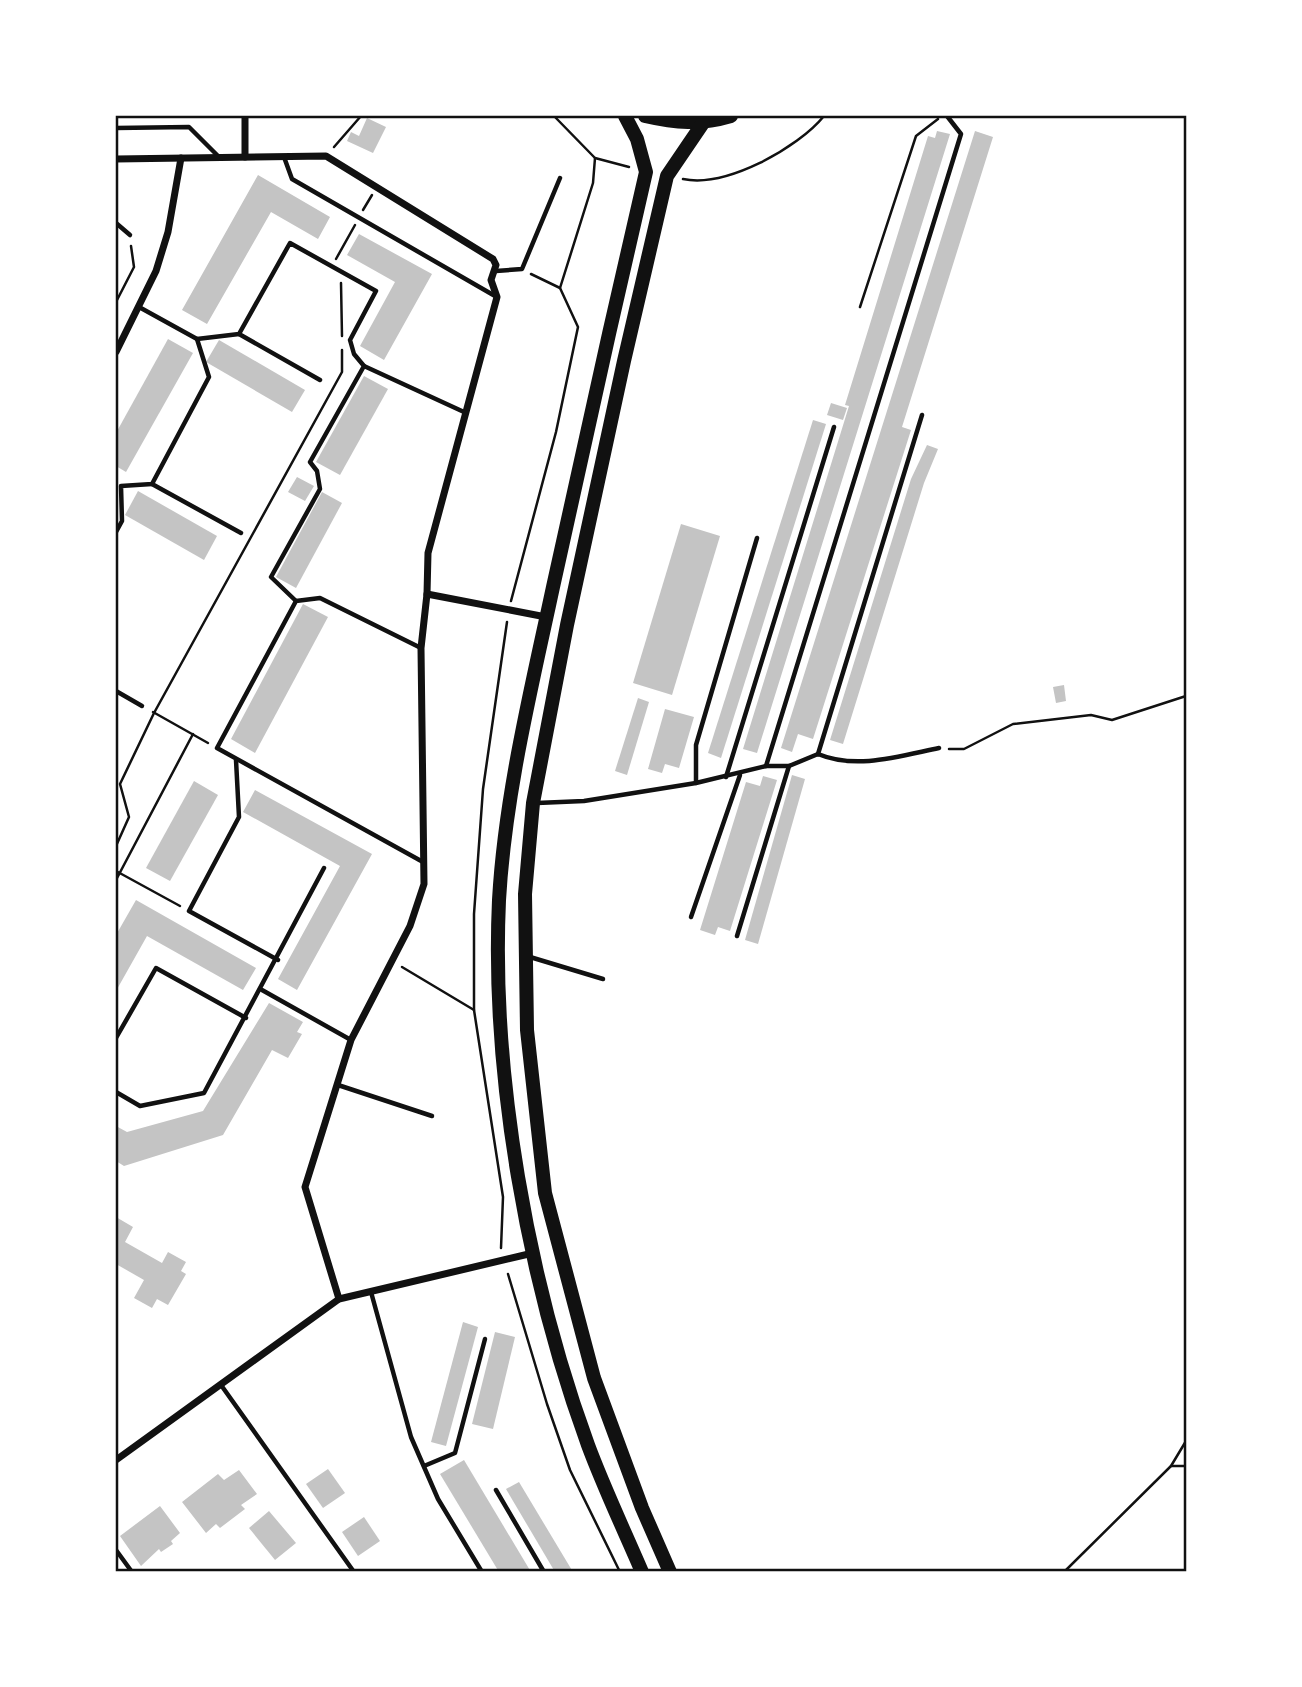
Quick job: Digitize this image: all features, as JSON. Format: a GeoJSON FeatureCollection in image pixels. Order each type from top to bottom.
{"type":"FeatureCollection","features":[{"type":"Feature","properties":{"kind":"main road"},"geometry":{"type":"LineString","coordinates":[[625,116],[637,139],[646,172],[547,617],[510,800],[499,899],[499,971],[516,1162],[533,1253],[589,1446],[642,1572]]}},
{"type":"Feature","properties":{"kind":"main road"},"geometry":{"type":"LineString","coordinates":[[645,116],[673,122],[703,122],[731,116]]}},
{"type":"Feature","properties":{"kind":"main road"},"geometry":{"type":"LineString","coordinates":[[670,1572],[642,1508],[594,1378],[558,1251],[545,1193],[527,1030],[525,894],[533,803],[567,625],[667,176],[703,122]]}},
{"type":"Feature","properties":{"kind":"main road"},"geometry":{"type":"LineString","coordinates":[[510,800],[533,803]]}},
{"type":"Feature","properties":{"kind":"street"},"geometry":{"type":"LineString","coordinates":[[245,116],[245,157]]}},
{"type":"Feature","properties":{"kind":"street"},"geometry":{"type":"LineString","coordinates":[[116,159],[326,156],[493,259],[496,271],[491,281],[497,297],[428,553],[421,648],[424,884],[410,926],[351,1040],[305,1187],[339,1299]]}},
{"type":"Feature","properties":{"kind":"street"},"geometry":{"type":"LineString","coordinates":[[116,352],[156,271],[168,232],[181,158]]}},
{"type":"Feature","properties":{"kind":"street"},"geometry":{"type":"LineString","coordinates":[[427,594],[547,617]]}},
{"type":"Feature","properties":{"kind":"street"},"geometry":{"type":"LineString","coordinates":[[116,1460],[339,1299],[533,1253]]}},
{"type":"Feature","properties":{"kind":"lane"},"geometry":{"type":"LineString","coordinates":[[766,766],[961,134],[946,116]]}},
{"type":"Feature","properties":{"kind":"lane"},"geometry":{"type":"LineString","coordinates":[[116,128],[189,127],[219,158]]}},
{"type":"Feature","properties":{"kind":"lane"},"geometry":{"type":"LineString","coordinates":[[284,157],[292,179],[497,297]]}},
{"type":"Feature","properties":{"kind":"lane"},"geometry":{"type":"LineString","coordinates":[[496,271],[522,269],[560,178]]}},
{"type":"Feature","properties":{"kind":"lane"},"geometry":{"type":"LineString","coordinates":[[116,223],[130,235]]}},
{"type":"Feature","properties":{"kind":"lane"},"geometry":{"type":"LineString","coordinates":[[239,334],[290,243],[376,291],[350,340],[354,354],[364,366],[464,412]]}},
{"type":"Feature","properties":{"kind":"lane"},"geometry":{"type":"LineString","coordinates":[[139,307],[197,339],[239,334],[320,380]]}},
{"type":"Feature","properties":{"kind":"lane"},"geometry":{"type":"LineString","coordinates":[[152,484],[209,377],[197,339]]}},
{"type":"Feature","properties":{"kind":"lane"},"geometry":{"type":"LineString","coordinates":[[296,601],[271,577],[320,489],[317,471],[310,462],[364,366]]}},
{"type":"Feature","properties":{"kind":"lane"},"geometry":{"type":"LineString","coordinates":[[818,754],[922,415]]}},
{"type":"Feature","properties":{"kind":"lane"},"geometry":{"type":"LineString","coordinates":[[726,777],[834,427]]}},
{"type":"Feature","properties":{"kind":"lane"},"geometry":{"type":"LineString","coordinates":[[116,532],[122,521],[118,485],[152,484],[241,533]]}},
{"type":"Feature","properties":{"kind":"lane"},"geometry":{"type":"LineString","coordinates":[[695,783],[696,745],[757,538]]}},
{"type":"Feature","properties":{"kind":"lane"},"geometry":{"type":"LineString","coordinates":[[296,601],[320,598],[421,648]]}},
{"type":"Feature","properties":{"kind":"lane"},"geometry":{"type":"LineString","coordinates":[[296,601],[217,748],[424,862]]}},
{"type":"Feature","properties":{"kind":"lane"},"geometry":{"type":"LineString","coordinates":[[116,691],[142,706]]}},
{"type":"Feature","properties":{"kind":"lane"},"geometry":{"type":"LineString","coordinates":[[533,803],[584,801],[695,783],[740,775],[766,766],[789,766],[818,754],[837,762],[886,759],[939,748]]}},
{"type":"Feature","properties":{"kind":"lane"},"geometry":{"type":"LineString","coordinates":[[236,759],[239,817],[189,911],[278,960]]}},
{"type":"Feature","properties":{"kind":"lane"},"geometry":{"type":"LineString","coordinates":[[737,936],[789,766]]}},
{"type":"Feature","properties":{"kind":"lane"},"geometry":{"type":"LineString","coordinates":[[691,918],[740,775]]}},
{"type":"Feature","properties":{"kind":"lane"},"geometry":{"type":"LineString","coordinates":[[116,1093],[140,1106],[204,1093],[278,960],[324,868]]}},
{"type":"Feature","properties":{"kind":"lane"},"geometry":{"type":"LineString","coordinates":[[527,956],[603,979]]}},
{"type":"Feature","properties":{"kind":"lane"},"geometry":{"type":"LineString","coordinates":[[116,1038],[156,968],[246,1018]]}},
{"type":"Feature","properties":{"kind":"lane"},"geometry":{"type":"LineString","coordinates":[[262,990],[351,1040]]}},
{"type":"Feature","properties":{"kind":"lane"},"geometry":{"type":"LineString","coordinates":[[338,1085],[432,1116]]}},
{"type":"Feature","properties":{"kind":"lane"},"geometry":{"type":"LineString","coordinates":[[370,1292],[411,1437],[438,1499],[482,1572]]}},
{"type":"Feature","properties":{"kind":"lane"},"geometry":{"type":"LineString","coordinates":[[424,1466],[455,1453],[485,1339]]}},
{"type":"Feature","properties":{"kind":"lane"},"geometry":{"type":"LineString","coordinates":[[220,1384],[354,1572]]}},
{"type":"Feature","properties":{"kind":"lane"},"geometry":{"type":"LineString","coordinates":[[496,1490],[544,1572]]}},
{"type":"Feature","properties":{"kind":"lane"},"geometry":{"type":"LineString","coordinates":[[116,1550],[132,1572]]}},
{"type":"Feature","properties":{"kind":"path"},"geometry":{"type":"LineString","coordinates":[[326,156],[361,116]]}},
{"type":"Feature","properties":{"kind":"path"},"geometry":{"type":"LineString","coordinates":[[554,116],[595,158],[646,172]]}},
{"type":"Feature","properties":{"kind":"path"},"geometry":{"type":"LineString","coordinates":[[667,176],[690,181],[728,175],[782,152],[824,116]]}},
{"type":"Feature","properties":{"kind":"path"},"geometry":{"type":"LineString","coordinates":[[860,307],[916,136],[946,116]]}},
{"type":"Feature","properties":{"kind":"path"},"geometry":{"type":"LineString","coordinates":[[522,269],[559,288],[593,183],[595,158]]}},
{"type":"Feature","properties":{"kind":"path"},"geometry":{"type":"LineString","coordinates":[[116,846],[129,817],[120,784],[154,713],[342,372],[341,279],[332,266],[376,187]]}},
{"type":"Feature","properties":{"kind":"path"},"geometry":{"type":"LineString","coordinates":[[116,302],[134,267],[130,235]]}},
{"type":"Feature","properties":{"kind":"path"},"geometry":{"type":"LineString","coordinates":[[939,748],[964,749],[1013,724],[1091,715],[1112,720],[1186,696]]}},
{"type":"Feature","properties":{"kind":"path"},"geometry":{"type":"LineString","coordinates":[[142,706],[217,748]]}},
{"type":"Feature","properties":{"kind":"path"},"geometry":{"type":"LineString","coordinates":[[116,880],[117,872],[193,734]]}},
{"type":"Feature","properties":{"kind":"path"},"geometry":{"type":"LineString","coordinates":[[117,872],[189,911]]}},
{"type":"Feature","properties":{"kind":"path"},"geometry":{"type":"LineString","coordinates":[[393,961],[474,1010]]}},
{"type":"Feature","properties":{"kind":"path"},"geometry":{"type":"LineString","coordinates":[[501,1248],[503,1197]]}},
{"type":"Feature","properties":{"kind":"path"},"geometry":{"type":"LineString","coordinates":[[508,1273],[547,1404],[570,1470],[620,1572]]}},
{"type":"Feature","properties":{"kind":"path"},"geometry":{"type":"LineString","coordinates":[[1064,1572],[1171,1465],[1186,1441]]}},
{"type":"Feature","properties":{"kind":"path"},"geometry":{"type":"LineString","coordinates":[[1171,1465],[1186,1466]]}},
{"type":"Feature","properties":{"kind":"building"},"geometry":{"type":"Polygon","coordinates":[[[367,118],[386,127],[373,153],[347,141],[351,132],[359,136],[367,118]]]}},
{"type":"Feature","properties":{"kind":"building"},"geometry":{"type":"Polygon","coordinates":[[[937,131],[950,134],[757,753],[743,749],[849,406],[845,405],[928,136],[935,138],[937,131]]]}},
{"type":"Feature","properties":{"kind":"building"},"geometry":{"type":"Polygon","coordinates":[[[975,131],[993,137],[902,427],[911,430],[813,739],[798,734],[792,752],[781,748],[975,131]]]}},
{"type":"Feature","properties":{"kind":"building"},"geometry":{"type":"Polygon","coordinates":[[[258,175],[330,217],[318,239],[271,212],[207,324],[182,310],[258,175]]]}},
{"type":"Feature","properties":{"kind":"building"},"geometry":{"type":"Polygon","coordinates":[[[359,234],[432,274],[384,360],[360,346],[395,282],[347,255],[359,234]]]}},
{"type":"Feature","properties":{"kind":"building"},"geometry":{"type":"Polygon","coordinates":[[[168,339],[193,353],[126,472],[116,466],[116,433],[168,339]]]}},
{"type":"Feature","properties":{"kind":"building"},"geometry":{"type":"Polygon","coordinates":[[[219,340],[305,390],[292,412],[206,362],[219,340]]]}},
{"type":"Feature","properties":{"kind":"building"},"geometry":{"type":"Polygon","coordinates":[[[364,376],[388,389],[340,475],[316,462],[364,376]]]}},
{"type":"Feature","properties":{"kind":"building"},"geometry":{"type":"Polygon","coordinates":[[[831,403],[847,408],[843,420],[827,415],[831,403]]]}},
{"type":"Feature","properties":{"kind":"building"},"geometry":{"type":"Polygon","coordinates":[[[813,420],[826,424],[721,758],[708,753],[813,420]]]}},
{"type":"Feature","properties":{"kind":"building"},"geometry":{"type":"Polygon","coordinates":[[[927,445],[938,449],[924,483],[843,744],[830,740],[911,479],[927,445]]]}},
{"type":"Feature","properties":{"kind":"building"},"geometry":{"type":"Polygon","coordinates":[[[297,477],[314,486],[305,501],[288,492],[297,477]]]}},
{"type":"Feature","properties":{"kind":"building"},"geometry":{"type":"Polygon","coordinates":[[[138,491],[217,536],[204,560],[125,515],[138,491]]]}},
{"type":"Feature","properties":{"kind":"building"},"geometry":{"type":"Polygon","coordinates":[[[322,492],[342,503],[296,588],[276,577],[322,492]]]}},
{"type":"Feature","properties":{"kind":"building"},"geometry":{"type":"Polygon","coordinates":[[[681,524],[720,536],[672,695],[633,683],[681,524]]]}},
{"type":"Feature","properties":{"kind":"building"},"geometry":{"type":"Polygon","coordinates":[[[303,604],[328,617],[255,753],[231,739],[303,604]]]}},
{"type":"Feature","properties":{"kind":"building"},"geometry":{"type":"Polygon","coordinates":[[[1064,685],[1066,701],[1056,703],[1053,687],[1064,685]]]}},
{"type":"Feature","properties":{"kind":"building"},"geometry":{"type":"Polygon","coordinates":[[[638,698],[649,702],[627,775],[615,771],[638,698]]]}},
{"type":"Feature","properties":{"kind":"building"},"geometry":{"type":"Polygon","coordinates":[[[665,709],[694,717],[679,768],[665,764],[662,773],[648,769],[665,709]]]}},
{"type":"Feature","properties":{"kind":"building"},"geometry":{"type":"Polygon","coordinates":[[[792,775],[805,779],[758,944],[745,940],[792,775]]]}},
{"type":"Feature","properties":{"kind":"building"},"geometry":{"type":"Polygon","coordinates":[[[763,776],[777,780],[730,931],[718,927],[715,935],[700,930],[746,782],[760,786],[763,776]]]}},
{"type":"Feature","properties":{"kind":"building"},"geometry":{"type":"Polygon","coordinates":[[[194,781],[218,795],[170,881],[146,868],[194,781]]]}},
{"type":"Feature","properties":{"kind":"building"},"geometry":{"type":"Polygon","coordinates":[[[255,790],[372,854],[297,990],[278,979],[340,866],[243,812],[255,790]]]}},
{"type":"Feature","properties":{"kind":"building"},"geometry":{"type":"Polygon","coordinates":[[[136,900],[256,968],[243,990],[147,936],[116,991],[116,935],[136,900]]]}},
{"type":"Feature","properties":{"kind":"building"},"geometry":{"type":"Polygon","coordinates":[[[269,1003],[303,1022],[297,1032],[302,1034],[288,1058],[272,1050],[223,1135],[124,1166],[116,1161],[116,1126],[127,1132],[203,1111],[269,1003]]]}},
{"type":"Feature","properties":{"kind":"building"},"geometry":{"type":"Polygon","coordinates":[[[116,1217],[133,1227],[125,1242],[162,1263],[168,1252],[186,1262],[181,1271],[186,1274],[168,1305],[157,1299],[152,1308],[134,1298],[144,1280],[116,1264],[116,1217]]]}},
{"type":"Feature","properties":{"kind":"building"},"geometry":{"type":"Polygon","coordinates":[[[463,1322],[478,1327],[446,1446],[431,1442],[463,1322]]]}},
{"type":"Feature","properties":{"kind":"building"},"geometry":{"type":"Polygon","coordinates":[[[495,1332],[515,1337],[493,1429],[472,1424],[495,1332]]]}},
{"type":"Feature","properties":{"kind":"building"},"geometry":{"type":"Polygon","coordinates":[[[464,1460],[531,1572],[499,1572],[440,1474],[464,1460]]]}},
{"type":"Feature","properties":{"kind":"building"},"geometry":{"type":"Polygon","coordinates":[[[328,1469],[345,1493],[323,1508],[306,1484],[328,1469]]]}},
{"type":"Feature","properties":{"kind":"building"},"geometry":{"type":"Polygon","coordinates":[[[239,1470],[257,1494],[241,1505],[245,1509],[220,1528],[216,1524],[206,1533],[182,1502],[218,1474],[224,1480],[239,1470]]]}},
{"type":"Feature","properties":{"kind":"building"},"geometry":{"type":"Polygon","coordinates":[[[519,1482],[573,1572],[555,1572],[506,1489],[519,1482]]]}},
{"type":"Feature","properties":{"kind":"building"},"geometry":{"type":"Polygon","coordinates":[[[160,1506],[180,1533],[171,1541],[173,1544],[161,1552],[159,1549],[141,1566],[120,1536],[160,1506]]]}},
{"type":"Feature","properties":{"kind":"building"},"geometry":{"type":"Polygon","coordinates":[[[269,1511],[296,1543],[275,1560],[249,1528],[269,1511]]]}},
{"type":"Feature","properties":{"kind":"building"},"geometry":{"type":"Polygon","coordinates":[[[364,1517],[380,1541],[358,1556],[342,1532],[364,1517]]]}}]}
